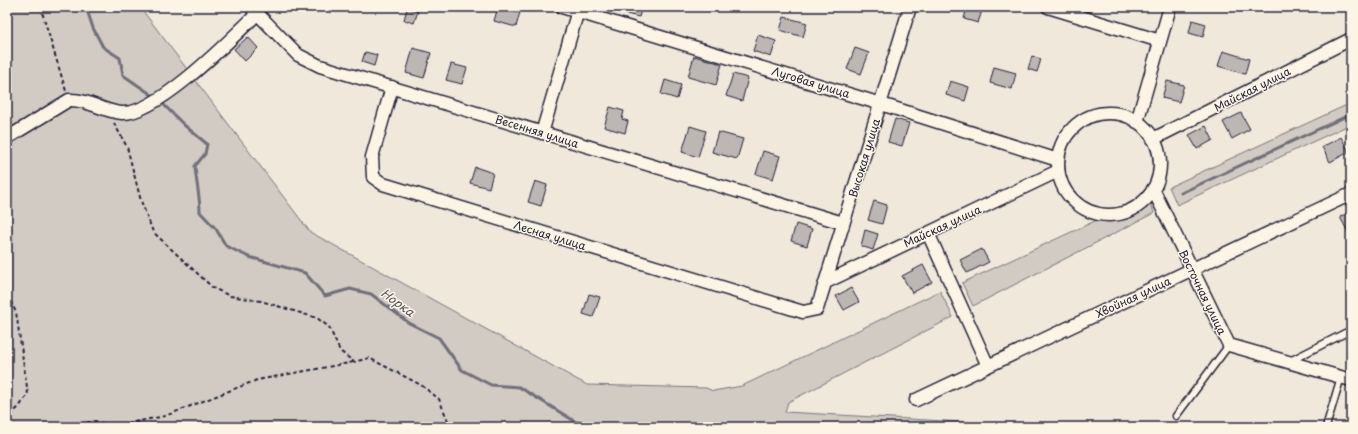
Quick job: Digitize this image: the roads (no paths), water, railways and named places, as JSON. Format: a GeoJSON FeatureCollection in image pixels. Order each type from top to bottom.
{"type":"FeatureCollection","features":[{"type":"Feature","properties":{"kind":"street","name":"Луговая улица"},"geometry":{"type":"LineString","coordinates":[[562,7],[579,9],[881,104],[1058,166]]}},
{"type":"Feature","properties":{"kind":"street","name":"Высокая улица"},"geometry":{"type":"LineString","coordinates":[[817,309],[910,7]]}},
{"type":"Feature","properties":{"kind":"street"},"geometry":{"type":"LineString","coordinates":[[1048,7],[1160,41]]}},
{"type":"Feature","properties":{"kind":"street"},"geometry":{"type":"LineString","coordinates":[[1137,122],[1170,7]]}},
{"type":"Feature","properties":{"kind":"street"},"geometry":{"type":"LineString","coordinates":[[542,133],[579,9]]}},
{"type":"Feature","properties":{"kind":"street"},"geometry":{"type":"LineString","coordinates":[[7,138],[69,100],[80,99],[107,110],[122,113],[135,112],[152,104],[220,50],[254,10]]}},
{"type":"Feature","properties":{"kind":"street","name":"Весенняя улица"},"geometry":{"type":"LineString","coordinates":[[254,10],[298,55],[320,66],[843,224]]}},
{"type":"Feature","properties":{"kind":"street","name":"Майская улица"},"geometry":{"type":"LineString","coordinates":[[1153,139],[1351,39]]}},
{"type":"Feature","properties":{"kind":"street","name":"Лесная улица"},"geometry":{"type":"LineString","coordinates":[[392,87],[372,157],[373,177],[383,184],[803,312],[817,309]]}},
{"type":"Feature","properties":{"kind":"street"},"geometry":{"type":"LineString","coordinates":[[1106,113],[1122,115],[1137,122],[1153,139],[1157,147],[1160,163],[1158,180],[1150,195],[1137,207],[1122,214],[1104,215],[1088,211],[1074,202],[1063,188],[1058,166],[1059,154],[1065,138],[1076,126],[1090,117],[1106,113]]}},
{"type":"Feature","properties":{"kind":"street","name":"Майская улица"},"geometry":{"type":"LineString","coordinates":[[826,282],[928,233],[1058,166]]}},
{"type":"Feature","properties":{"kind":"street","name":"Восточная улица"},"geometry":{"type":"LineString","coordinates":[[1153,189],[1229,345],[1346,379]]}},
{"type":"Feature","properties":{"kind":"street","name":"Хвойная улица"},"geometry":{"type":"LineString","coordinates":[[916,400],[1351,194]]}},
{"type":"Feature","properties":{"kind":"street"},"geometry":{"type":"LineString","coordinates":[[928,233],[988,366]]}},
{"type":"Feature","properties":{"kind":"lane"},"geometry":{"type":"LineString","coordinates":[[1289,362],[1351,330]]}},
{"type":"Feature","properties":{"kind":"lane"},"geometry":{"type":"LineString","coordinates":[[1176,416],[1229,345]]}},
{"type":"Feature","properties":{"kind":"lane"},"geometry":{"type":"LineString","coordinates":[[1326,427],[1346,379]]}},
{"type":"Feature","properties":{"kind":"waterway","name":"Норка"},"geometry":{"type":"LineString","coordinates":[[86,7],[93,28],[103,47],[120,58],[123,75],[152,95]]}},
{"type":"Feature","properties":{"kind":"waterway","name":"Норка"},"geometry":{"type":"LineString","coordinates":[[163,104],[184,125],[207,144],[205,154],[195,166],[200,212],[216,229],[226,246],[249,257],[305,273],[325,296],[350,289],[371,294],[409,323],[439,338],[462,370],[491,385],[519,387],[576,422],[620,427]]}},
{"type":"Feature","properties":{"kind":"waterway"},"geometry":{"type":"LineString","coordinates":[[1181,193],[1351,114]]}}]}
